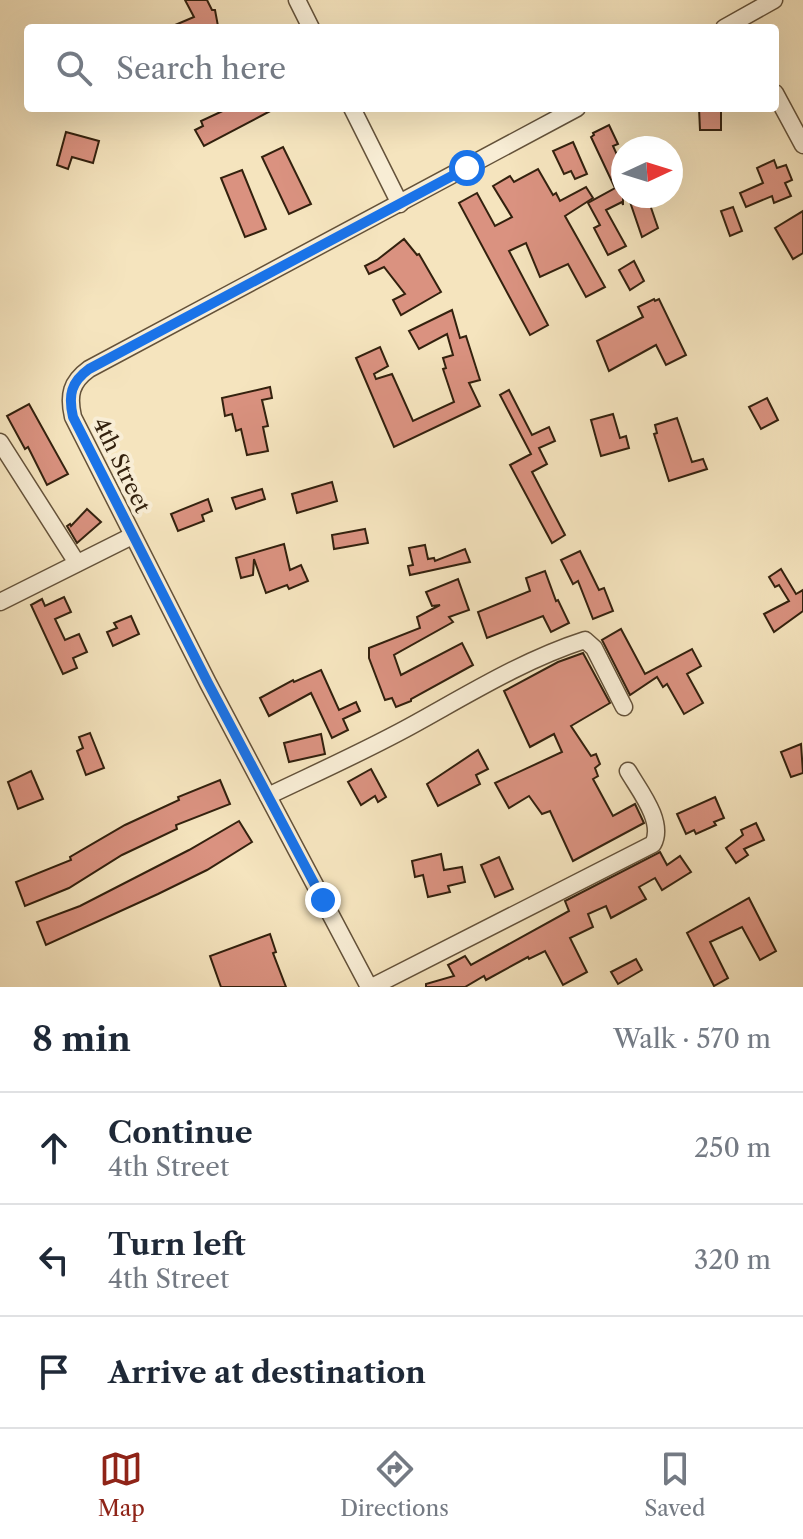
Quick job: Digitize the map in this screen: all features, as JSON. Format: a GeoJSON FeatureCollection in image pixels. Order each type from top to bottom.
{"type":"FeatureCollection","features":[{"type":"Feature","properties":{"kind":"street"},"geometry":{"type":"LineString","coordinates":[[297,0],[309,24]]}},
{"type":"Feature","properties":{"kind":"street"},"geometry":{"type":"LineString","coordinates":[[736,24],[753,5],[774,0]]}},
{"type":"Feature","properties":{"kind":"street"},"geometry":{"type":"LineString","coordinates":[[779,100],[803,145]]}},
{"type":"Feature","properties":{"kind":"street"},"geometry":{"type":"LineString","coordinates":[[354,112],[400,204]]}},
{"type":"Feature","properties":{"kind":"street","name":"4th Street"},"geometry":{"type":"LineString","coordinates":[[371,987],[132,536],[73,417],[71,389],[77,377],[89,369],[570,112]]}},
{"type":"Feature","properties":{"kind":"street"},"geometry":{"type":"LineString","coordinates":[[0,442],[77,563]]}},
{"type":"Feature","properties":{"kind":"street"},"geometry":{"type":"LineString","coordinates":[[0,602],[132,536]]}},
{"type":"Feature","properties":{"kind":"street"},"geometry":{"type":"LineString","coordinates":[[268,796],[535,660],[585,640],[594,648],[624,707]]}},
{"type":"Feature","properties":{"kind":"street"},"geometry":{"type":"LineString","coordinates":[[371,987],[653,844],[657,837],[656,825],[628,771]]}},
{"type":"Feature","properties":{"kind":"building"},"geometry":{"type":"Polygon","coordinates":[[[185,0],[207,0],[215,10],[218,24],[177,24],[194,17],[185,0]]]}},
{"type":"Feature","properties":{"kind":"building"},"geometry":{"type":"Polygon","coordinates":[[[220,112],[268,112],[204,146],[195,130],[203,126],[201,121],[220,112]]]}},
{"type":"Feature","properties":{"kind":"building"},"geometry":{"type":"Polygon","coordinates":[[[699,112],[721,112],[721,130],[700,130],[699,112]]]}},
{"type":"Feature","properties":{"kind":"building"},"geometry":{"type":"Polygon","coordinates":[[[609,125],[614,136],[611,136],[611,180],[591,137],[609,125]]]}},
{"type":"Feature","properties":{"kind":"building"},"geometry":{"type":"Polygon","coordinates":[[[66,132],[99,141],[93,163],[72,157],[68,169],[57,165],[66,132]]]}},
{"type":"Feature","properties":{"kind":"building"},"geometry":{"type":"Polygon","coordinates":[[[573,142],[587,174],[575,179],[571,171],[564,174],[553,151],[573,142]]]}},
{"type":"Feature","properties":{"kind":"building"},"geometry":{"type":"Polygon","coordinates":[[[283,147],[311,204],[289,214],[262,157],[283,147]]]}},
{"type":"Feature","properties":{"kind":"building"},"geometry":{"type":"Polygon","coordinates":[[[774,160],[777,168],[786,165],[792,180],[785,183],[791,196],[774,203],[772,196],[746,207],[740,193],[763,183],[757,168],[774,160]]]}},
{"type":"Feature","properties":{"kind":"building"},"geometry":{"type":"Polygon","coordinates":[[[538,169],[560,201],[586,187],[593,198],[565,216],[605,287],[586,297],[568,264],[540,277],[526,243],[509,251],[548,325],[530,335],[459,203],[477,193],[495,226],[512,217],[493,186],[510,176],[514,182],[538,169]]]}},
{"type":"Feature","properties":{"kind":"building"},"geometry":{"type":"Polygon","coordinates":[[[242,170],[266,229],[245,237],[221,178],[242,170]]]}},
{"type":"Feature","properties":{"kind":"building"},"geometry":{"type":"Polygon","coordinates":[[[611,190],[611,208],[606,210],[626,246],[608,255],[594,228],[600,225],[588,203],[611,190]]]}},
{"type":"Feature","properties":{"kind":"building"},"geometry":{"type":"Polygon","coordinates":[[[733,207],[742,231],[730,236],[721,211],[733,207]]]}},
{"type":"Feature","properties":{"kind":"building"},"geometry":{"type":"Polygon","coordinates":[[[632,208],[651,208],[658,228],[642,237],[632,208]]]}},
{"type":"Feature","properties":{"kind":"building"},"geometry":{"type":"Polygon","coordinates":[[[803,211],[803,253],[793,259],[775,228],[803,211]]]}},
{"type":"Feature","properties":{"kind":"building"},"geometry":{"type":"Polygon","coordinates":[[[404,239],[419,254],[441,292],[401,315],[393,300],[405,294],[384,267],[369,274],[365,266],[404,239]]]}},
{"type":"Feature","properties":{"kind":"building"},"geometry":{"type":"Polygon","coordinates":[[[634,261],[644,281],[630,290],[619,270],[634,261]]]}},
{"type":"Feature","properties":{"kind":"building"},"geometry":{"type":"Polygon","coordinates":[[[659,299],[686,355],[666,365],[656,345],[609,371],[597,341],[643,317],[638,307],[659,299]]]}},
{"type":"Feature","properties":{"kind":"building"},"geometry":{"type":"Polygon","coordinates":[[[452,310],[460,338],[466,336],[480,380],[469,383],[480,406],[394,447],[356,358],[380,347],[388,366],[374,374],[376,379],[392,374],[413,421],[454,402],[443,369],[446,368],[443,358],[453,355],[447,334],[419,349],[409,331],[452,310]]]}},
{"type":"Feature","properties":{"kind":"building"},"geometry":{"type":"Polygon","coordinates":[[[270,387],[272,398],[262,400],[268,426],[263,427],[268,451],[247,455],[241,429],[236,431],[232,414],[225,416],[222,398],[270,387]]]}},
{"type":"Feature","properties":{"kind":"building"},"geometry":{"type":"Polygon","coordinates":[[[509,390],[532,435],[549,427],[555,441],[539,448],[547,464],[532,472],[565,535],[552,543],[510,465],[531,454],[500,395],[509,390]]]}},
{"type":"Feature","properties":{"kind":"building"},"geometry":{"type":"Polygon","coordinates":[[[767,398],[778,420],[761,429],[749,407],[767,398]]]}},
{"type":"Feature","properties":{"kind":"building"},"geometry":{"type":"Polygon","coordinates":[[[29,404],[68,474],[47,485],[28,447],[25,449],[7,416],[29,404]]]}},
{"type":"Feature","properties":{"kind":"building"},"geometry":{"type":"Polygon","coordinates":[[[613,414],[620,438],[626,436],[629,448],[601,456],[591,420],[613,414]]]}},
{"type":"Feature","properties":{"kind":"building"},"geometry":{"type":"Polygon","coordinates":[[[677,418],[692,462],[703,459],[707,469],[669,481],[654,434],[657,433],[655,425],[677,418]]]}},
{"type":"Feature","properties":{"kind":"building"},"geometry":{"type":"Polygon","coordinates":[[[332,482],[337,501],[297,513],[292,494],[332,482]]]}},
{"type":"Feature","properties":{"kind":"building"},"geometry":{"type":"Polygon","coordinates":[[[262,489],[265,499],[236,509],[232,498],[262,489]]]}},
{"type":"Feature","properties":{"kind":"building"},"geometry":{"type":"Polygon","coordinates":[[[208,499],[212,511],[202,515],[204,521],[178,531],[171,514],[208,499]]]}},
{"type":"Feature","properties":{"kind":"building"},"geometry":{"type":"Polygon","coordinates":[[[87,509],[101,522],[77,543],[67,526],[71,526],[87,509]]]}},
{"type":"Feature","properties":{"kind":"building"},"geometry":{"type":"Polygon","coordinates":[[[365,529],[368,543],[334,549],[332,535],[365,529]]]}},
{"type":"Feature","properties":{"kind":"building"},"geometry":{"type":"Polygon","coordinates":[[[284,544],[290,570],[301,565],[308,581],[289,589],[287,585],[266,593],[254,559],[253,575],[241,578],[236,558],[284,544]]]}},
{"type":"Feature","properties":{"kind":"building"},"geometry":{"type":"Polygon","coordinates":[[[425,545],[428,559],[434,558],[435,561],[465,549],[470,562],[410,575],[408,566],[413,565],[409,548],[425,545]]]}},
{"type":"Feature","properties":{"kind":"building"},"geometry":{"type":"Polygon","coordinates":[[[580,551],[599,590],[604,588],[613,611],[593,619],[578,581],[573,584],[561,560],[580,551]]]}},
{"type":"Feature","properties":{"kind":"building"},"geometry":{"type":"Polygon","coordinates":[[[781,569],[796,594],[803,590],[803,611],[774,632],[764,614],[789,601],[779,585],[775,587],[769,577],[781,569]]]}},
{"type":"Feature","properties":{"kind":"building"},"geometry":{"type":"Polygon","coordinates":[[[545,571],[556,601],[569,623],[551,632],[543,616],[487,638],[478,612],[530,591],[526,578],[545,571]]]}},
{"type":"Feature","properties":{"kind":"building"},"geometry":{"type":"Polygon","coordinates":[[[458,579],[469,610],[449,617],[453,622],[394,655],[401,675],[462,643],[473,665],[396,707],[392,698],[385,700],[369,658],[369,648],[420,628],[417,617],[440,605],[432,606],[426,592],[458,579]]]}},
{"type":"Feature","properties":{"kind":"building"},"geometry":{"type":"Polygon","coordinates":[[[64,597],[71,612],[55,619],[65,640],[79,634],[87,652],[73,658],[77,668],[63,674],[31,605],[42,599],[45,606],[64,597]]]}},
{"type":"Feature","properties":{"kind":"building"},"geometry":{"type":"Polygon","coordinates":[[[131,616],[139,634],[113,646],[107,632],[117,628],[114,623],[131,616]]]}},
{"type":"Feature","properties":{"kind":"building"},"geometry":{"type":"Polygon","coordinates":[[[621,629],[645,674],[692,649],[701,666],[687,674],[703,703],[684,714],[667,684],[663,687],[657,677],[630,695],[602,640],[621,629]]]}},
{"type":"Feature","properties":{"kind":"building"},"geometry":{"type":"Polygon","coordinates":[[[583,653],[610,703],[571,726],[591,756],[596,754],[600,764],[595,768],[598,776],[593,779],[613,816],[635,804],[644,823],[573,861],[550,811],[542,814],[529,796],[509,808],[495,783],[562,752],[554,734],[530,747],[504,691],[558,662],[583,653]]]}},
{"type":"Feature","properties":{"kind":"building"},"geometry":{"type":"Polygon","coordinates":[[[321,670],[339,710],[356,702],[360,711],[343,719],[348,730],[332,738],[311,693],[269,716],[260,698],[293,680],[321,670]]]}},
{"type":"Feature","properties":{"kind":"building"},"geometry":{"type":"Polygon","coordinates":[[[90,733],[104,768],[86,775],[77,751],[83,748],[79,737],[90,733]]]}},
{"type":"Feature","properties":{"kind":"building"},"geometry":{"type":"Polygon","coordinates":[[[321,734],[325,754],[289,762],[284,743],[321,734]]]}},
{"type":"Feature","properties":{"kind":"building"},"geometry":{"type":"Polygon","coordinates":[[[801,744],[803,773],[791,777],[781,752],[801,744]]]}},
{"type":"Feature","properties":{"kind":"building"},"geometry":{"type":"Polygon","coordinates":[[[478,750],[488,769],[476,775],[480,784],[438,806],[427,784],[478,750]]]}},
{"type":"Feature","properties":{"kind":"building"},"geometry":{"type":"Polygon","coordinates":[[[371,769],[386,797],[378,802],[375,796],[361,805],[348,782],[371,769]]]}},
{"type":"Feature","properties":{"kind":"building"},"geometry":{"type":"Polygon","coordinates":[[[31,771],[43,799],[18,809],[8,782],[31,771]]]}},
{"type":"Feature","properties":{"kind":"building"},"geometry":{"type":"Polygon","coordinates":[[[220,780],[230,804],[176,825],[177,829],[122,855],[69,888],[25,906],[16,882],[71,860],[70,857],[125,825],[179,800],[178,797],[220,780]]]}},
{"type":"Feature","properties":{"kind":"building"},"geometry":{"type":"Polygon","coordinates":[[[715,797],[724,818],[696,834],[694,830],[686,834],[677,814],[715,797]]]}},
{"type":"Feature","properties":{"kind":"building"},"geometry":{"type":"Polygon","coordinates":[[[239,821],[252,842],[207,870],[46,945],[37,922],[80,906],[239,821]]]}},
{"type":"Feature","properties":{"kind":"building"},"geometry":{"type":"Polygon","coordinates":[[[756,823],[764,840],[744,849],[748,855],[736,863],[726,848],[743,835],[741,830],[756,823]]]}},
{"type":"Feature","properties":{"kind":"building"},"geometry":{"type":"Polygon","coordinates":[[[660,852],[667,865],[680,856],[691,872],[662,890],[655,878],[639,887],[646,899],[611,918],[606,906],[588,914],[593,927],[570,938],[587,972],[563,985],[545,951],[465,987],[426,987],[426,984],[454,976],[448,965],[465,956],[471,965],[569,911],[565,901],[660,852]]]}},
{"type":"Feature","properties":{"kind":"building"},"geometry":{"type":"Polygon","coordinates":[[[441,854],[444,870],[462,867],[465,882],[448,886],[450,892],[428,897],[423,875],[415,877],[412,861],[441,854]]]}},
{"type":"Feature","properties":{"kind":"building"},"geometry":{"type":"Polygon","coordinates":[[[499,857],[513,889],[495,897],[481,865],[499,857]]]}},
{"type":"Feature","properties":{"kind":"building"},"geometry":{"type":"Polygon","coordinates":[[[749,898],[776,951],[760,960],[742,927],[710,942],[728,978],[714,986],[687,933],[749,898]]]}},
{"type":"Feature","properties":{"kind":"building"},"geometry":{"type":"Polygon","coordinates":[[[270,934],[276,952],[273,953],[286,987],[221,987],[210,956],[270,934]]]}},
{"type":"Feature","properties":{"kind":"building"},"geometry":{"type":"Polygon","coordinates":[[[636,959],[642,970],[618,984],[611,972],[636,959]]]}},
{"type":"Feature","properties":{"kind":"route"},"geometry":{"type":"LineString","coordinates":[[323,900],[73,417],[71,389],[77,377],[89,369],[467,168]]}}]}
